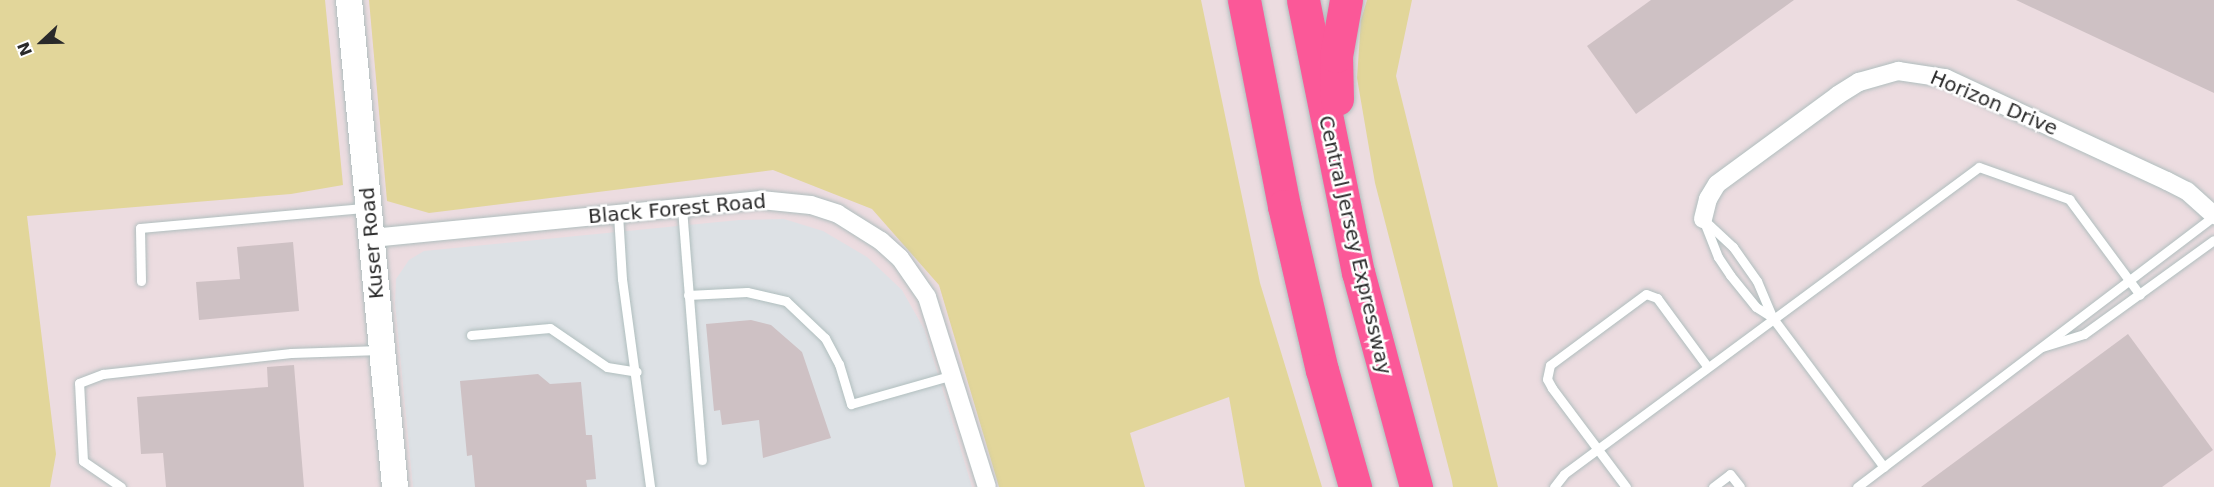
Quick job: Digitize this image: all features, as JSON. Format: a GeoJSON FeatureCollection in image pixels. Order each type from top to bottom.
{"type":"FeatureCollection","features":[{"type":"Feature","properties":{"kind":"highway"},"geometry":{"type":"LineString","coordinates":[[1223,0],[1247,107],[1355,487]]}},
{"type":"Feature","properties":{"kind":"highway"},"geometry":{"type":"LineString","coordinates":[[1244,0],[1284,206],[1322,370]]}},
{"type":"Feature","properties":{"kind":"highway","name":"Central Jersey Expressway"},"geometry":{"type":"LineString","coordinates":[[1303,0],[1338,183],[1380,359],[1416,487]]}},
{"type":"Feature","properties":{"kind":"highway"},"geometry":{"type":"LineString","coordinates":[[1346,0],[1336,56],[1336,91],[1380,359]]}},
{"type":"Feature","properties":{"kind":"street","name":"Kuser Road"},"geometry":{"type":"LineString","coordinates":[[349,0],[395,487]]}},
{"type":"Feature","properties":{"kind":"street","name":"Horizon Drive"},"geometry":{"type":"LineString","coordinates":[[1703,219],[1708,200],[1717,184],[1838,95],[1859,82],[1898,71],[1922,72],[1956,83],[2187,191],[2214,215]]}},
{"type":"Feature","properties":{"kind":"street","name":"Black Forest Road"},"geometry":{"type":"LineString","coordinates":[[372,238],[682,207],[786,201],[838,214],[861,226],[900,258],[916,278],[938,320],[987,487]]}},
{"type":"Feature","properties":{"kind":"lane"},"geometry":{"type":"LineString","coordinates":[[1554,487],[1564,474],[1772,317],[1979,167],[2069,199],[2140,295]]}},
{"type":"Feature","properties":{"kind":"lane"},"geometry":{"type":"LineString","coordinates":[[682,207],[702,460]]}},
{"type":"Feature","properties":{"kind":"lane"},"geometry":{"type":"LineString","coordinates":[[141,281],[140,228],[369,208]]}},
{"type":"Feature","properties":{"kind":"lane"},"geometry":{"type":"LineString","coordinates":[[618,214],[622,279],[637,372],[650,487]]}},
{"type":"Feature","properties":{"kind":"lane"},"geometry":{"type":"LineString","coordinates":[[1857,487],[2214,215]]}},
{"type":"Feature","properties":{"kind":"lane"},"geometry":{"type":"LineString","coordinates":[[1703,219],[1718,257],[1746,296],[1772,317]]}},
{"type":"Feature","properties":{"kind":"lane"},"geometry":{"type":"LineString","coordinates":[[1703,219],[1733,247],[1757,281],[1772,317],[1884,467]]}},
{"type":"Feature","properties":{"kind":"lane"},"geometry":{"type":"LineString","coordinates":[[2042,347],[2084,334],[2214,240]]}},
{"type":"Feature","properties":{"kind":"lane"},"geometry":{"type":"LineString","coordinates":[[688,295],[761,293],[786,301],[825,338],[839,364],[851,404],[954,375]]}},
{"type":"Feature","properties":{"kind":"lane"},"geometry":{"type":"LineString","coordinates":[[1626,487],[1547,379],[1550,365],[1646,294],[1657,298],[1707,366]]}},
{"type":"Feature","properties":{"kind":"lane"},"geometry":{"type":"LineString","coordinates":[[471,335],[550,328],[607,367],[637,372]]}},
{"type":"Feature","properties":{"kind":"lane"},"geometry":{"type":"LineString","coordinates":[[121,487],[83,461],[79,383],[103,374],[291,353],[382,350]]}},
{"type":"Feature","properties":{"kind":"lane"},"geometry":{"type":"LineString","coordinates":[[1713,487],[1730,474],[1740,487]]}},
{"type":"Feature","properties":{"kind":"shaded area"},"geometry":{"type":"Polygon","coordinates":[[[0,0],[325,0],[343,185],[291,194],[27,216],[56,454],[50,487],[0,487],[0,0]]]}},
{"type":"Feature","properties":{"kind":"shaded area"},"geometry":{"type":"Polygon","coordinates":[[[369,0],[1201,0],[1260,283],[1322,487],[1245,487],[1229,397],[1130,433],[1145,487],[999,487],[939,285],[872,209],[773,170],[429,213],[387,201],[369,0]]]}},
{"type":"Feature","properties":{"kind":"shaded area"},"geometry":{"type":"Polygon","coordinates":[[[1367,0],[1412,0],[1396,76],[1498,487],[1453,487],[1375,183],[1357,78],[1361,20],[1367,0]]]}},
{"type":"Feature","properties":{"kind":"shaded area"},"geometry":{"type":"Polygon","coordinates":[[[784,219],[823,231],[867,257],[902,290],[924,329],[972,487],[413,487],[395,303],[396,279],[409,260],[424,251],[739,220],[784,219]]]}},
{"type":"Feature","properties":{"kind":"building"},"geometry":{"type":"Polygon","coordinates":[[[1651,0],[1794,0],[1636,114],[1587,46],[1651,0]]]}},
{"type":"Feature","properties":{"kind":"building"},"geometry":{"type":"Polygon","coordinates":[[[2016,0],[2214,0],[2214,93],[2016,0]]]}},
{"type":"Feature","properties":{"kind":"building"},"geometry":{"type":"Polygon","coordinates":[[[293,242],[299,311],[199,320],[196,282],[240,279],[237,247],[293,242]]]}},
{"type":"Feature","properties":{"kind":"building"},"geometry":{"type":"Polygon","coordinates":[[[751,320],[771,325],[802,352],[831,438],[763,458],[759,420],[722,425],[720,410],[714,411],[706,324],[751,320]]]}},
{"type":"Feature","properties":{"kind":"building"},"geometry":{"type":"Polygon","coordinates":[[[2128,334],[2213,450],[2162,487],[1921,487],[2128,334]]]}},
{"type":"Feature","properties":{"kind":"building"},"geometry":{"type":"Polygon","coordinates":[[[294,365],[304,487],[166,487],[163,453],[141,454],[137,397],[268,387],[267,367],[294,365]]]}},
{"type":"Feature","properties":{"kind":"building"},"geometry":{"type":"Polygon","coordinates":[[[538,374],[550,384],[581,382],[586,435],[592,435],[596,479],[586,480],[587,487],[475,487],[472,455],[467,456],[460,381],[538,374]]]}}]}
